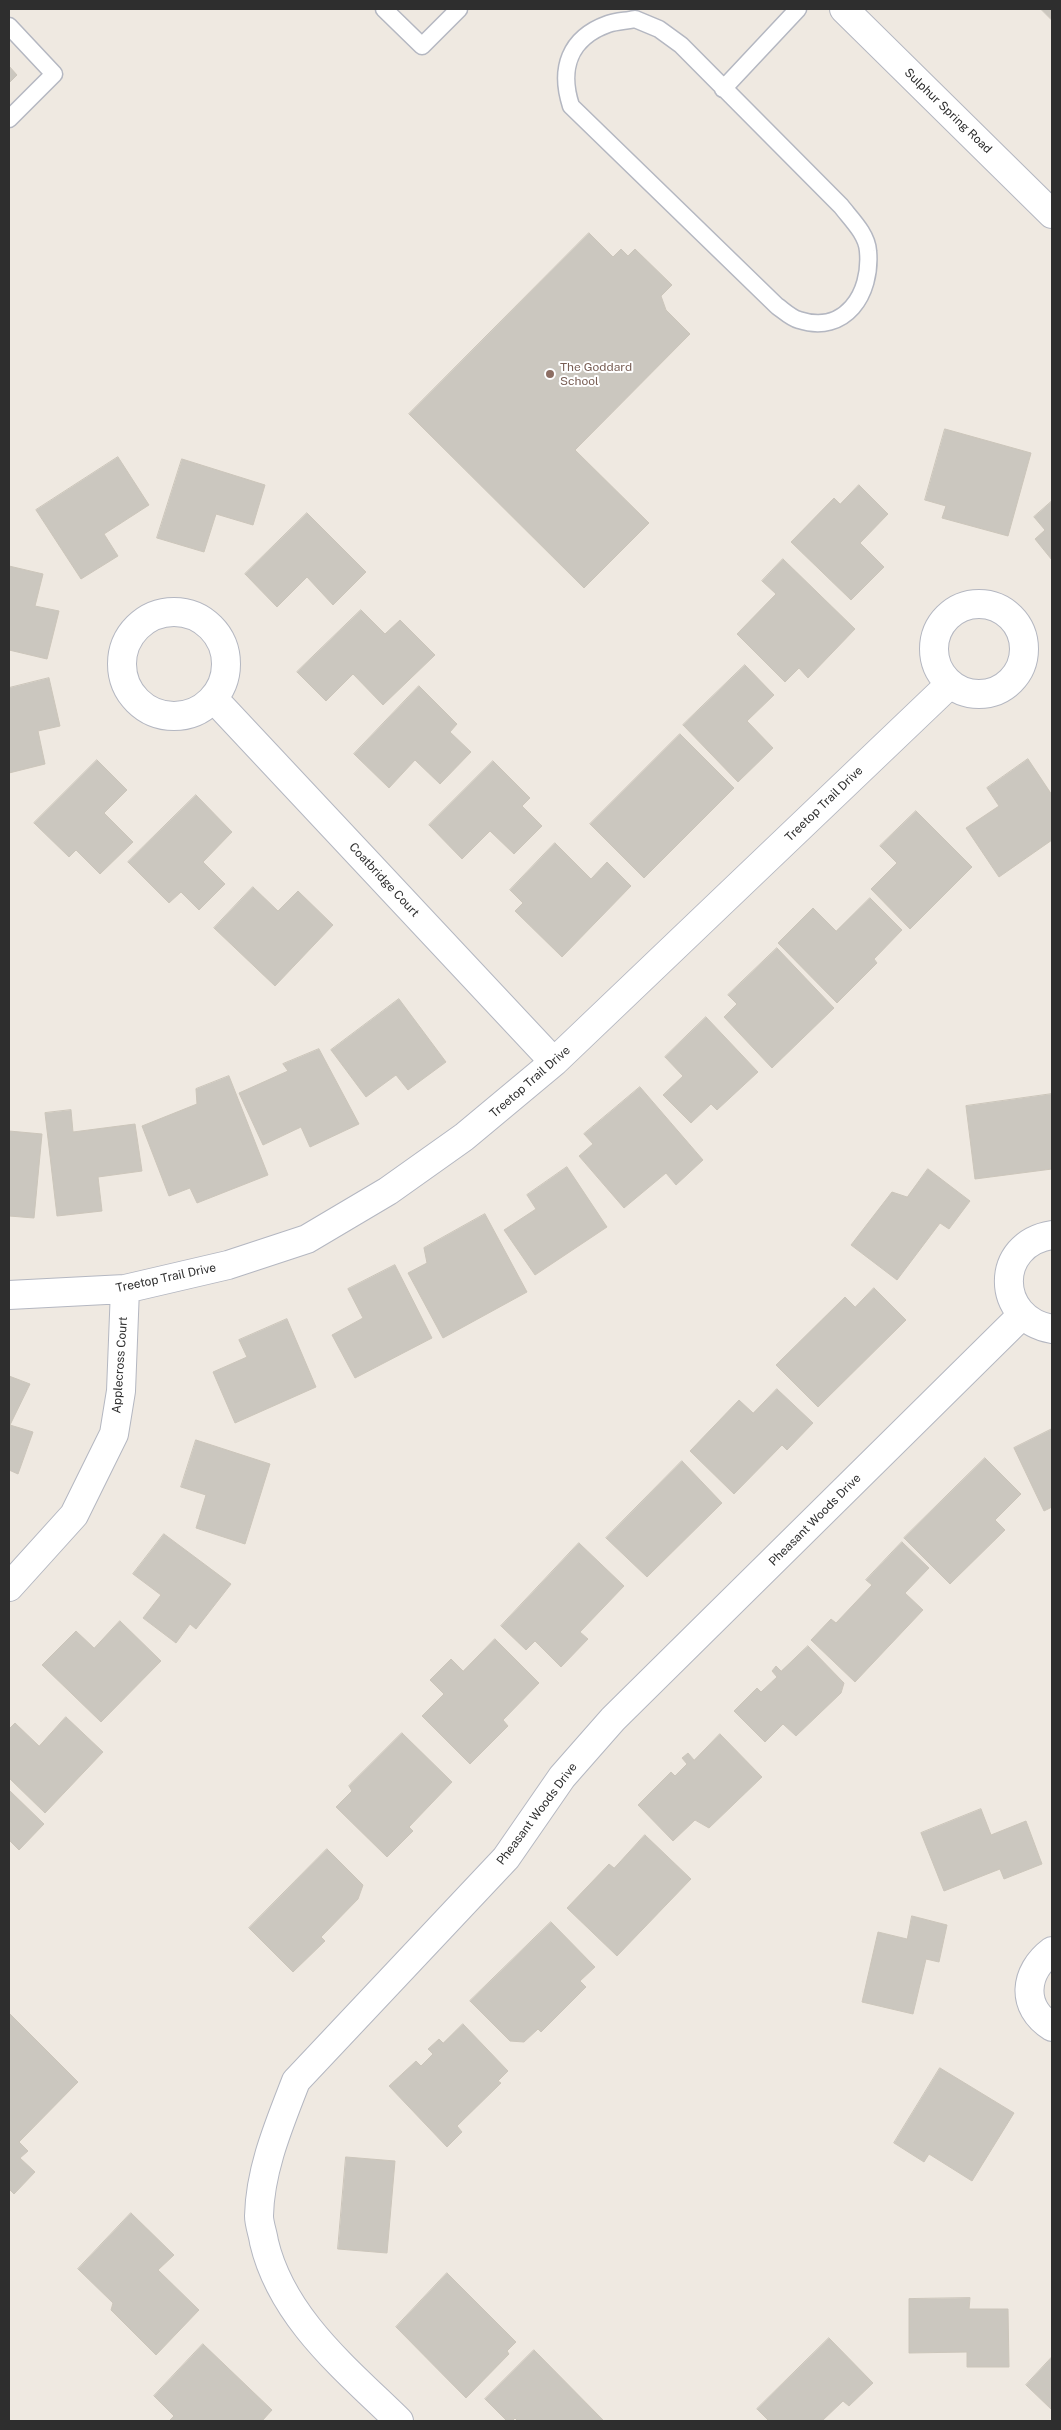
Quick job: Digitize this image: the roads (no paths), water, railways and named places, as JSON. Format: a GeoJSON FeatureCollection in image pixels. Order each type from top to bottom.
{"type":"FeatureCollection","features":[{"type":"Feature","properties":{"kind":"street","name":"Sulphur Spring Road"},"geometry":{"type":"LineString","coordinates":[[844,9],[1052,214]]}},
{"type":"Feature","properties":{"kind":"street","name":"Treetop Trail Drive"},"geometry":{"type":"LineString","coordinates":[[9,1295],[124,1289],[228,1265],[307,1239],[388,1191],[464,1137],[554,1062],[950,684]]}},
{"type":"Feature","properties":{"kind":"street","name":"Coatbridge Court"},"geometry":{"type":"LineString","coordinates":[[214,699],[554,1062]]}},
{"type":"Feature","properties":{"kind":"street"},"geometry":{"type":"LineString","coordinates":[[1052,1235],[1032,1241],[1019,1252],[1011,1266],[1008,1282],[1012,1299],[1022,1315],[1035,1325],[1052,1329]]}},
{"type":"Feature","properties":{"kind":"street","name":"Applecross Court"},"geometry":{"type":"LineString","coordinates":[[9,1588],[74,1515],[114,1434],[121,1391],[124,1289]]}},
{"type":"Feature","properties":{"kind":"street","name":"Pheasant Woods Drive"},"geometry":{"type":"LineString","coordinates":[[399,2421],[311,2335],[283,2290],[267,2255],[259,2218],[262,2179],[278,2128],[296,2081],[506,1858],[562,1777],[613,1719],[1022,1315]]}},
{"type":"Feature","properties":{"kind":"street"},"geometry":{"type":"LineString","coordinates":[[1052,1951],[1041,1959],[1029,1983],[1030,1998],[1035,2012],[1052,2027]]}},
{"type":"Feature","properties":{"kind":"lane"},"geometry":{"type":"LineString","coordinates":[[384,9],[422,46],[458,9]]}},
{"type":"Feature","properties":{"kind":"lane"},"geometry":{"type":"LineString","coordinates":[[723,89],[798,9]]}},
{"type":"Feature","properties":{"kind":"lane"},"geometry":{"type":"LineString","coordinates":[[635,19],[659,29],[681,45],[723,89],[841,206],[860,230],[868,250],[867,281],[858,301],[843,316],[824,324],[798,320],[776,306],[571,106],[565,89],[566,64],[581,39],[607,24],[635,19]]}},
{"type":"Feature","properties":{"kind":"lane"},"geometry":{"type":"LineString","coordinates":[[9,26],[54,74],[9,119]]}},
{"type":"Feature","properties":{"kind":"place","name":"The Goddard School"},"geometry":{"type":"Point","coordinates":[550,374]}}]}
